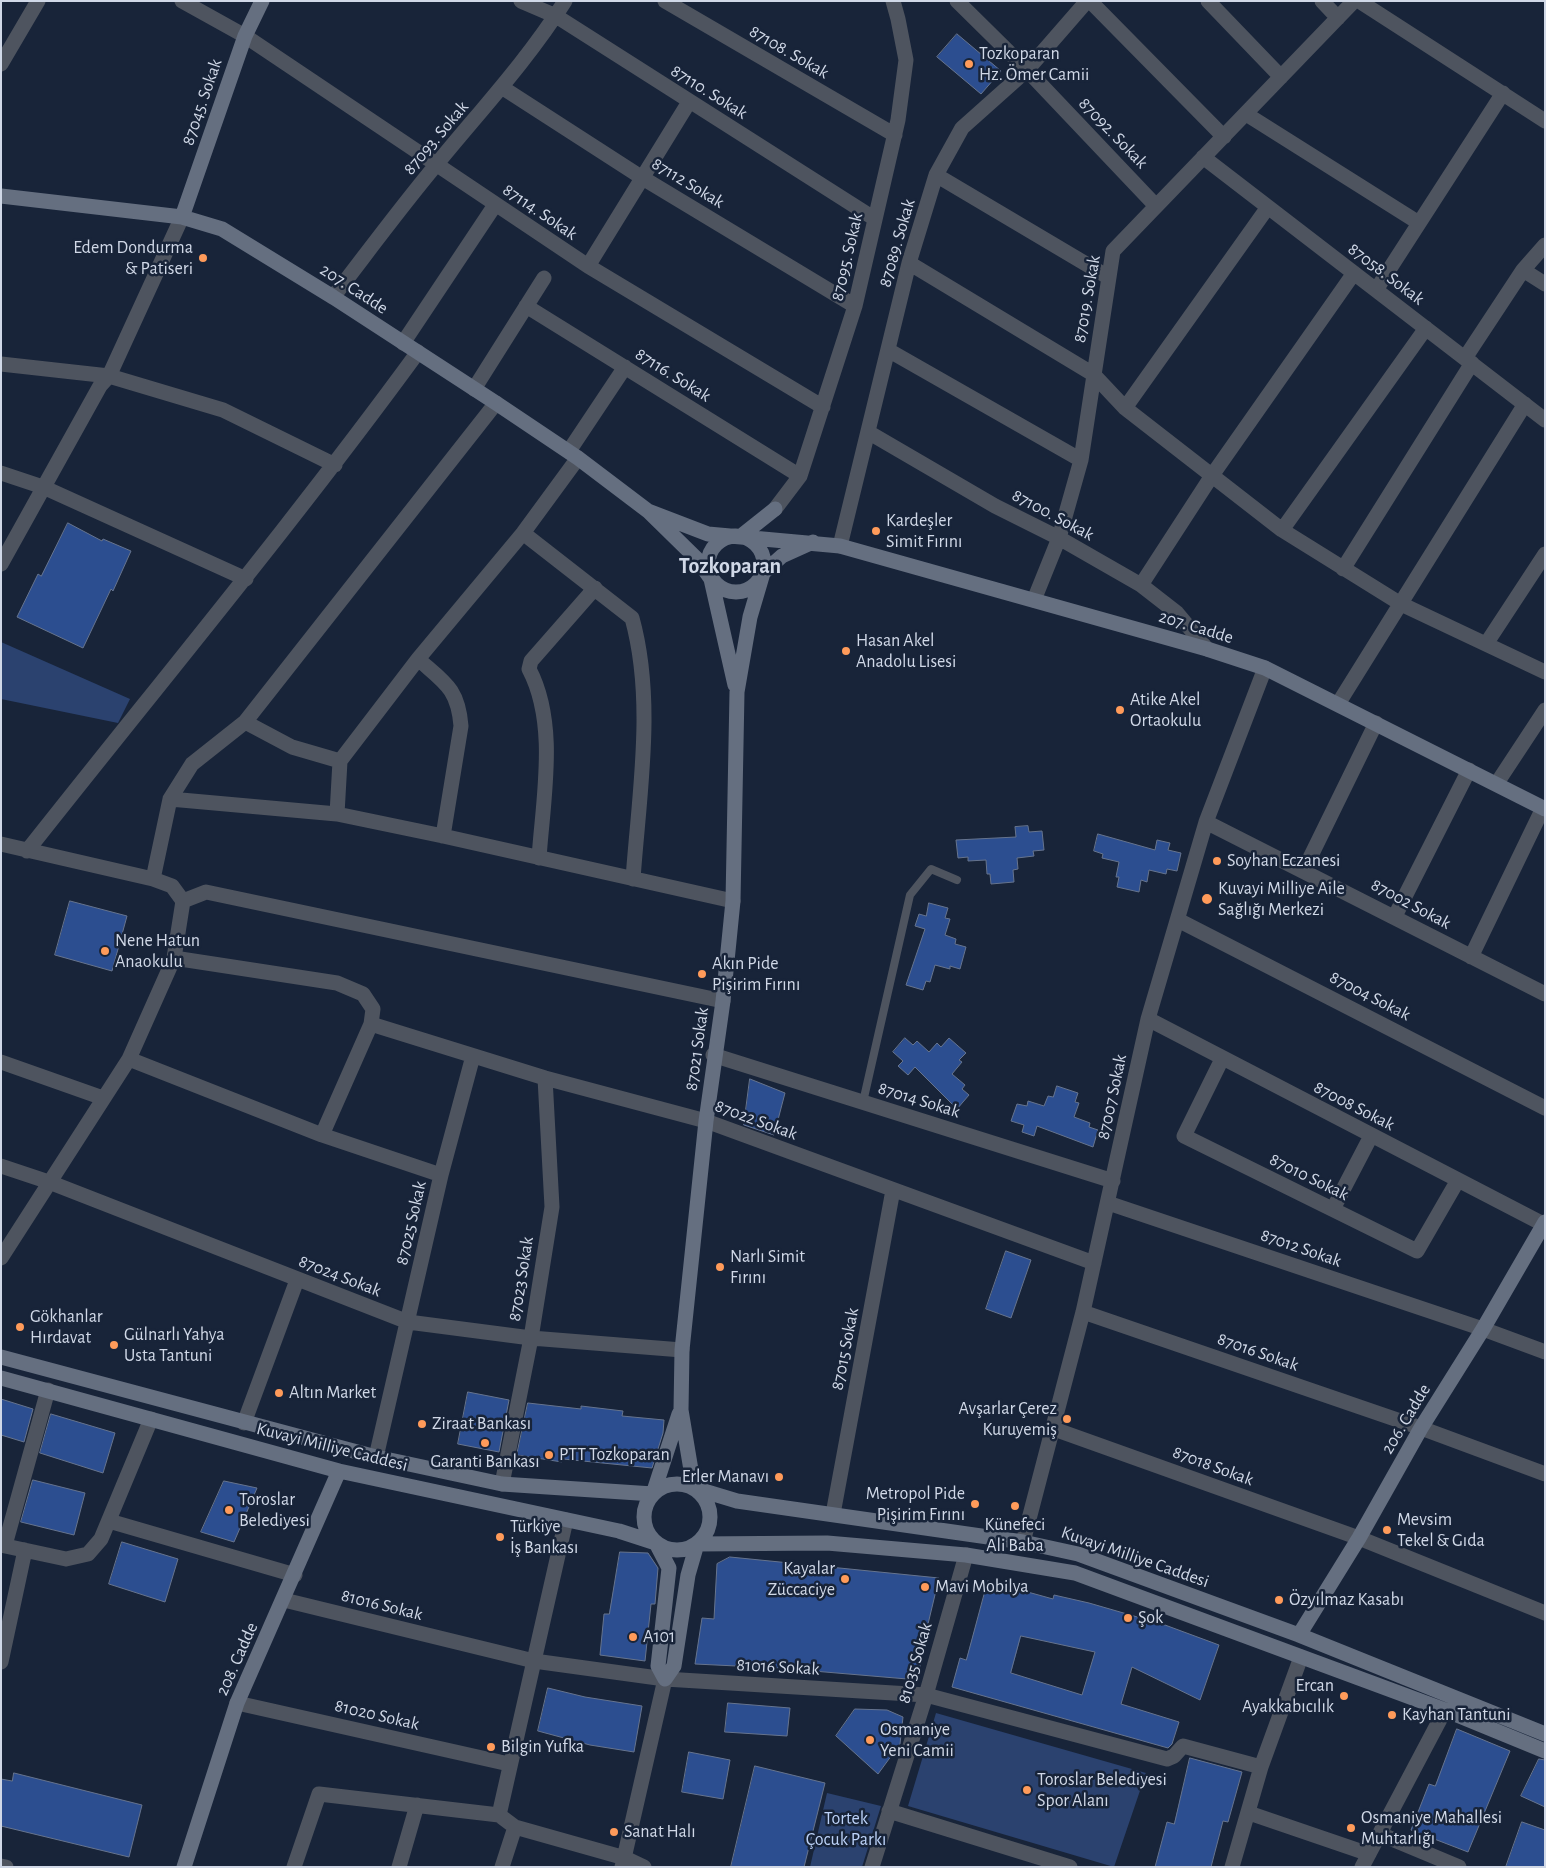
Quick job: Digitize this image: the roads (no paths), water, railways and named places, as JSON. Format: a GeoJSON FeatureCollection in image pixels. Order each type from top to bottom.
{"type":"FeatureCollection","features":[{"type":"Feature","properties":{"kind":"street"},"geometry":{"type":"LineString","coordinates":[[1,64],[38,1]]}},
{"type":"Feature","properties":{"kind":"street","name":"87114. Sokak"},"geometry":{"type":"LineString","coordinates":[[182,1],[245,36],[588,266],[822,407]]}},
{"type":"Feature","properties":{"kind":"street","name":"87045. Sokak"},"geometry":{"type":"LineString","coordinates":[[182,217],[245,36],[262,1]]}},
{"type":"Feature","properties":{"kind":"street","name":"87110. Sokak"},"geometry":{"type":"LineString","coordinates":[[521,1],[556,16],[688,102],[876,219]]}},
{"type":"Feature","properties":{"kind":"street","name":"87093. Sokak"},"geometry":{"type":"LineString","coordinates":[[333,297],[436,165],[503,88],[565,1]]}},
{"type":"Feature","properties":{"kind":"street","name":"87108. Sokak"},"geometry":{"type":"LineString","coordinates":[[665,1],[895,135]]}},
{"type":"Feature","properties":{"kind":"street","name":"87095. Sokak"},"geometry":{"type":"LineString","coordinates":[[741,536],[775,509],[800,476],[856,306],[895,135],[906,60],[893,1]]}},
{"type":"Feature","properties":{"kind":"street","name":"87092. Sokak"},"geometry":{"type":"LineString","coordinates":[[957,1],[1027,70],[1156,206]]}},
{"type":"Feature","properties":{"kind":"street"},"geometry":{"type":"LineString","coordinates":[[1088,1],[1224,137]]}},
{"type":"Feature","properties":{"kind":"street","name":"87089. Sokak"},"geometry":{"type":"LineString","coordinates":[[840,546],[910,264],[936,175],[962,128],[1027,70],[1088,1]]}},
{"type":"Feature","properties":{"kind":"street"},"geometry":{"type":"LineString","coordinates":[[1208,1],[1281,77]]}},
{"type":"Feature","properties":{"kind":"street"},"geometry":{"type":"LineString","coordinates":[[1322,1],[1338,18]]}},
{"type":"Feature","properties":{"kind":"street","name":"87019. Sokak"},"geometry":{"type":"LineString","coordinates":[[1034,600],[1059,538],[1081,460],[1113,251],[1354,1]]}},
{"type":"Feature","properties":{"kind":"street"},"geometry":{"type":"LineString","coordinates":[[1359,1],[1545,121]]}},
{"type":"Feature","properties":{"kind":"street","name":"87112 Sokak"},"geometry":{"type":"LineString","coordinates":[[503,88],[641,177],[856,306]]}},
{"type":"Feature","properties":{"kind":"street"},"geometry":{"type":"LineString","coordinates":[[1376,290],[1503,93]]}},
{"type":"Feature","properties":{"kind":"street"},"geometry":{"type":"LineString","coordinates":[[588,266],[688,102]]}},
{"type":"Feature","properties":{"kind":"street"},"geometry":{"type":"LineString","coordinates":[[1246,114],[1419,223]]}},
{"type":"Feature","properties":{"kind":"street","name":"87058. Sokak"},"geometry":{"type":"LineString","coordinates":[[1204,157],[1545,420]]}},
{"type":"Feature","properties":{"kind":"street"},"geometry":{"type":"LineString","coordinates":[[936,175],[1108,277]]}},
{"type":"Feature","properties":{"kind":"street","name":"207. Cadde"},"geometry":{"type":"LineString","coordinates":[[1,196],[182,217],[222,229],[333,297],[496,403],[574,455],[648,511],[708,534],[813,542],[840,546],[1207,649],[1265,668],[1497,783],[1544,809]]}},
{"type":"Feature","properties":{"kind":"street"},"geometry":{"type":"LineString","coordinates":[[403,343],[495,204]]}},
{"type":"Feature","properties":{"kind":"street"},"geometry":{"type":"LineString","coordinates":[[1125,408],[1268,207]]}},
{"type":"Feature","properties":{"kind":"street"},"geometry":{"type":"LineString","coordinates":[[1,564],[100,386],[109,376],[182,217]]}},
{"type":"Feature","properties":{"kind":"street"},"geometry":{"type":"LineString","coordinates":[[1343,569],[1523,270],[1545,245]]}},
{"type":"Feature","properties":{"kind":"street"},"geometry":{"type":"LineString","coordinates":[[910,264],[1093,374],[1125,408],[1213,474],[1282,530],[1401,604],[1545,672]]}},
{"type":"Feature","properties":{"kind":"street"},"geometry":{"type":"LineString","coordinates":[[1523,270],[1545,284]]}},
{"type":"Feature","properties":{"kind":"street"},"geometry":{"type":"LineString","coordinates":[[1141,585],[1213,474],[1354,273]]}},
{"type":"Feature","properties":{"kind":"street"},"geometry":{"type":"LineString","coordinates":[[474,389],[544,278]]}},
{"type":"Feature","properties":{"kind":"street","name":"87116. Sokak"},"geometry":{"type":"LineString","coordinates":[[526,306],[800,476]]}},
{"type":"Feature","properties":{"kind":"street"},"geometry":{"type":"LineString","coordinates":[[1282,530],[1426,328]]}},
{"type":"Feature","properties":{"kind":"street"},"geometry":{"type":"LineString","coordinates":[[888,350],[1081,460]]}},
{"type":"Feature","properties":{"kind":"street"},"geometry":{"type":"LineString","coordinates":[[27,851],[246,579],[335,465],[418,352]]}},
{"type":"Feature","properties":{"kind":"street"},"geometry":{"type":"LineString","coordinates":[[1,364],[109,376],[223,410],[335,465]]}},
{"type":"Feature","properties":{"kind":"street"},"geometry":{"type":"LineString","coordinates":[[337,814],[340,761],[418,659],[522,532],[574,455],[625,367]]}},
{"type":"Feature","properties":{"kind":"street"},"geometry":{"type":"LineString","coordinates":[[154,879],[170,799],[192,764],[245,722],[496,403]]}},
{"type":"Feature","properties":{"kind":"street"},"geometry":{"type":"LineString","coordinates":[[1338,704],[1525,404]]}},
{"type":"Feature","properties":{"kind":"street","name":"87100. Sokak"},"geometry":{"type":"LineString","coordinates":[[868,432],[996,506],[1059,538],[1141,585],[1178,614],[1207,649]]}},
{"type":"Feature","properties":{"kind":"street"},"geometry":{"type":"LineString","coordinates":[[1,473],[43,487],[246,579]]}},
{"type":"Feature","properties":{"kind":"street"},"geometry":{"type":"LineString","coordinates":[[648,511],[697,559],[711,579],[725,591],[743,592],[752,588],[763,573],[782,556],[813,542]]}},
{"type":"Feature","properties":{"kind":"street"},"geometry":{"type":"LineString","coordinates":[[522,532],[632,618],[644,672],[644,713],[633,879]]}},
{"type":"Feature","properties":{"kind":"street"},"geometry":{"type":"LineString","coordinates":[[741,536],[758,546],[764,563],[763,573],[750,617],[737,692],[708,570],[710,552],[723,539],[741,536]]}},
{"type":"Feature","properties":{"kind":"street"},"geometry":{"type":"LineString","coordinates":[[1486,644],[1545,554]]}},
{"type":"Feature","properties":{"kind":"street"},"geometry":{"type":"LineString","coordinates":[[540,858],[547,729],[535,681],[529,669],[531,661],[594,588]]}},
{"type":"Feature","properties":{"kind":"street"},"geometry":{"type":"LineString","coordinates":[[418,659],[452,689],[460,708],[461,726],[443,836]]}},
{"type":"Feature","properties":{"kind":"street","name":"87007 Sokak"},"geometry":{"type":"LineString","coordinates":[[1023,1542],[1083,1312],[1148,1018],[1206,822],[1265,668]]}},
{"type":"Feature","properties":{"kind":"street","name":"87021 Sokak"},"geometry":{"type":"LineString","coordinates":[[694,1488],[680,1410],[682,1350],[713,1056],[723,1001],[732,901],[737,692]]}},
{"type":"Feature","properties":{"kind":"street"},"geometry":{"type":"LineString","coordinates":[[1497,783],[1545,710]]}},
{"type":"Feature","properties":{"kind":"street"},"geometry":{"type":"LineString","coordinates":[[245,722],[292,747],[340,761]]}},
{"type":"Feature","properties":{"kind":"street"},"geometry":{"type":"LineString","coordinates":[[1304,870],[1376,723]]}},
{"type":"Feature","properties":{"kind":"street"},"geometry":{"type":"LineString","coordinates":[[1395,916],[1469,770]]}},
{"type":"Feature","properties":{"kind":"street"},"geometry":{"type":"LineString","coordinates":[[170,799],[337,814],[732,901]]}},
{"type":"Feature","properties":{"kind":"street"},"geometry":{"type":"LineString","coordinates":[[1471,957],[1544,809]]}},
{"type":"Feature","properties":{"kind":"street","name":"87002 Sokak"},"geometry":{"type":"LineString","coordinates":[[1206,822],[1395,916],[1545,994]]}},
{"type":"Feature","properties":{"kind":"street"},"geometry":{"type":"LineString","coordinates":[[1,844],[154,879],[172,886],[183,901],[174,958],[129,1059],[1,1258]]}},
{"type":"Feature","properties":{"kind":"street"},"geometry":{"type":"LineString","coordinates":[[183,901],[206,892],[723,1001]]}},
{"type":"Feature","properties":{"kind":"street","name":"87004 Sokak"},"geometry":{"type":"LineString","coordinates":[[1178,920],[1545,1108]]}},
{"type":"Feature","properties":{"kind":"street"},"geometry":{"type":"LineString","coordinates":[[174,958],[336,983],[363,994],[373,1010],[371,1024],[322,1135]]}},
{"type":"Feature","properties":{"kind":"street","name":"87008 Sokak"},"geometry":{"type":"LineString","coordinates":[[1148,1018],[1222,1059],[1544,1223]]}},
{"type":"Feature","properties":{"kind":"street","name":"87022 Sokak"},"geometry":{"type":"LineString","coordinates":[[371,1024],[545,1078],[706,1121],[1094,1263]]}},
{"type":"Feature","properties":{"kind":"street","name":"87025 Sokak"},"geometry":{"type":"LineString","coordinates":[[376,1457],[441,1175],[473,1056]]}},
{"type":"Feature","properties":{"kind":"street","name":"87014 Sokak"},"geometry":{"type":"LineString","coordinates":[[713,1056],[1113,1181]]}},
{"type":"Feature","properties":{"kind":"street"},"geometry":{"type":"LineString","coordinates":[[129,1059],[322,1135],[441,1175]]}},
{"type":"Feature","properties":{"kind":"street","name":"87010 Sokak"},"geometry":{"type":"LineString","coordinates":[[1222,1059],[1184,1136],[1417,1251],[1458,1180]]}},
{"type":"Feature","properties":{"kind":"street"},"geometry":{"type":"LineString","coordinates":[[1,1062],[103,1098]]}},
{"type":"Feature","properties":{"kind":"street","name":"87023 Sokak"},"geometry":{"type":"LineString","coordinates":[[502,1484],[531,1338],[552,1206],[545,1078]]}},
{"type":"Feature","properties":{"kind":"street"},"geometry":{"type":"LineString","coordinates":[[1333,1209],[1371,1136]]}},
{"type":"Feature","properties":{"kind":"street","name":"87024 Sokak"},"geometry":{"type":"LineString","coordinates":[[1,1166],[49,1182],[408,1322],[531,1338],[682,1350]]}},
{"type":"Feature","properties":{"kind":"street","name":"87015 Sokak"},"geometry":{"type":"LineString","coordinates":[[833,1514],[893,1190]]}},
{"type":"Feature","properties":{"kind":"street","name":"87012 Sokak"},"geometry":{"type":"LineString","coordinates":[[1108,1202],[1483,1329],[1545,1352]]}},
{"type":"Feature","properties":{"kind":"street","name":"206. Cadde"},"geometry":{"type":"LineString","coordinates":[[1299,1635],[1359,1538],[1421,1428],[1483,1329],[1544,1223]]}},
{"type":"Feature","properties":{"kind":"street"},"geometry":{"type":"LineString","coordinates":[[244,1423],[297,1280]]}},
{"type":"Feature","properties":{"kind":"street","name":"87016 Sokak"},"geometry":{"type":"LineString","coordinates":[[1083,1312],[1421,1428],[1545,1474]]}},
{"type":"Feature","properties":{"kind":"street","name":"Kuvayi Milliye Caddesi"},"geometry":{"type":"LineString","coordinates":[[1,1357],[376,1457],[502,1484],[653,1494]]}},
{"type":"Feature","properties":{"kind":"street","name":"Kuvayi Milliye Caddesi"},"geometry":{"type":"LineString","coordinates":[[1,1378],[338,1471],[619,1531],[656,1543]]}},
{"type":"Feature","properties":{"kind":"street"},"geometry":{"type":"LineString","coordinates":[[48,1390],[3,1545],[66,1560],[88,1554],[101,1539],[151,1419]]}},
{"type":"Feature","properties":{"kind":"street","name":"87021 Sokak"},"geometry":{"type":"LineString","coordinates":[[653,1494],[680,1410]]}},
{"type":"Feature","properties":{"kind":"street","name":"87018 Sokak"},"geometry":{"type":"LineString","coordinates":[[1054,1429],[1359,1538],[1545,1613]]}},
{"type":"Feature","properties":{"kind":"street","name":"208. Cadde"},"geometry":{"type":"LineString","coordinates":[[184,1867],[237,1703],[295,1575],[338,1471]]}},
{"type":"Feature","properties":{"kind":"street"},"geometry":{"type":"LineString","coordinates":[[624,1862],[665,1679],[674,1666],[688,1575],[697,1544],[707,1531],[710,1515],[702,1495],[694,1488],[684,1484],[673,1484],[653,1494],[646,1508],[644,1524],[669,1568],[658,1666],[665,1679]]}},
{"type":"Feature","properties":{"kind":"street","name":"Kuvayi Milliye Caddesi"},"geometry":{"type":"LineString","coordinates":[[694,1488],[737,1501],[1023,1542],[1078,1554],[1299,1635],[1545,1734]]}},
{"type":"Feature","properties":{"kind":"street"},"geometry":{"type":"LineString","coordinates":[[499,1815],[509,1764],[566,1520]]}},
{"type":"Feature","properties":{"kind":"street"},"geometry":{"type":"LineString","coordinates":[[108,1521],[295,1575]]}},
{"type":"Feature","properties":{"kind":"street"},"geometry":{"type":"LineString","coordinates":[[656,1543],[665,1548],[676,1550],[687,1549],[697,1544]]}},
{"type":"Feature","properties":{"kind":"street","name":"Kuvayi Milliye Caddesi"},"geometry":{"type":"LineString","coordinates":[[697,1544],[827,1543],[966,1555],[1075,1573],[1445,1710],[1545,1751]]}},
{"type":"Feature","properties":{"kind":"street"},"geometry":{"type":"LineString","coordinates":[[1,1662],[25,1550]]}},
{"type":"Feature","properties":{"kind":"street","name":"81035 Sokak"},"geometry":{"type":"LineString","coordinates":[[872,1867],[926,1695],[966,1555]]}},
{"type":"Feature","properties":{"kind":"street","name":"81016 Sokak"},"geometry":{"type":"LineString","coordinates":[[284,1600],[534,1661],[665,1679],[926,1695],[1167,1759],[1174,1756],[1183,1746],[1261,1767]]}},
{"type":"Feature","properties":{"kind":"street"},"geometry":{"type":"LineString","coordinates":[[1232,1867],[1261,1767],[1301,1657]]}},
{"type":"Feature","properties":{"kind":"street","name":"81020 Sokak"},"geometry":{"type":"LineString","coordinates":[[237,1703],[509,1764]]}},
{"type":"Feature","properties":{"kind":"street"},"geometry":{"type":"LineString","coordinates":[[1249,1813],[1366,1860],[1445,1710]]}},
{"type":"Feature","properties":{"kind":"street"},"geometry":{"type":"LineString","coordinates":[[294,1867],[319,1794],[499,1815],[515,1827],[644,1867]]}},
{"type":"Feature","properties":{"kind":"street"},"geometry":{"type":"LineString","coordinates":[[399,1867],[417,1805]]}},
{"type":"Feature","properties":{"kind":"street"},"geometry":{"type":"LineString","coordinates":[[889,1811],[1070,1867]]}},
{"type":"Feature","properties":{"kind":"street"},"geometry":{"type":"LineString","coordinates":[[502,1867],[515,1827]]}},
{"type":"Feature","properties":{"kind":"street"},"geometry":{"type":"LineString","coordinates":[[1380,1834],[1459,1867]]}},
{"type":"Feature","properties":{"kind":"street"},"geometry":{"type":"LineString","coordinates":[[1,1866],[6,1867]]}},
{"type":"Feature","properties":{"kind":"lane"},"geometry":{"type":"LineString","coordinates":[[863,1102],[910,895],[931,869],[957,880]]}},
{"type":"Feature","properties":{"kind":"place","name":"Tozkoparan Hz. Ömer Camii"},"geometry":{"type":"Point","coordinates":[969,64]}},
{"type":"Feature","properties":{"kind":"place","name":"Edem Dondurma & Patiseri"},"geometry":{"type":"Point","coordinates":[203,258]}},
{"type":"Feature","properties":{"kind":"place","name":"Kardeşler Simit Fırını"},"geometry":{"type":"Point","coordinates":[876,531]}},
{"type":"Feature","properties":{"kind":"place","name":"Hasan Akel Anadolu Lisesi"},"geometry":{"type":"Point","coordinates":[846,651]}},
{"type":"Feature","properties":{"kind":"place","name":"Atike Akel Ortaokulu"},"geometry":{"type":"Point","coordinates":[1120,710]}},
{"type":"Feature","properties":{"kind":"place","name":"Soyhan Eczanesi"},"geometry":{"type":"Point","coordinates":[1217,861]}},
{"type":"Feature","properties":{"kind":"place","name":"Kuvayi Milliye Aile Sağlığı Merkezi"},"geometry":{"type":"Point","coordinates":[1207,899]}},
{"type":"Feature","properties":{"kind":"place","name":"Nene Hatun Anaokulu"},"geometry":{"type":"Point","coordinates":[105,951]}},
{"type":"Feature","properties":{"kind":"place","name":"Akın Pide Pişirim Fırını"},"geometry":{"type":"Point","coordinates":[702,974]}},
{"type":"Feature","properties":{"kind":"place","name":"Narlı Simit Fırını"},"geometry":{"type":"Point","coordinates":[720,1267]}},
{"type":"Feature","properties":{"kind":"place","name":"Gökhanlar Hırdavat"},"geometry":{"type":"Point","coordinates":[20,1327]}},
{"type":"Feature","properties":{"kind":"place","name":"Gülnarlı Yahya Usta Tantuni"},"geometry":{"type":"Point","coordinates":[114,1345]}},
{"type":"Feature","properties":{"kind":"place","name":"Altın Market"},"geometry":{"type":"Point","coordinates":[279,1393]}},
{"type":"Feature","properties":{"kind":"place","name":"Avşarlar Çerez Kuruyemiş"},"geometry":{"type":"Point","coordinates":[1067,1419]}},
{"type":"Feature","properties":{"kind":"place","name":"Ziraat Bankası"},"geometry":{"type":"Point","coordinates":[422,1424]}},
{"type":"Feature","properties":{"kind":"place","name":"Garanti Bankası"},"geometry":{"type":"Point","coordinates":[485,1443]}},
{"type":"Feature","properties":{"kind":"place","name":"PTT Tozkoparan"},"geometry":{"type":"Point","coordinates":[549,1455]}},
{"type":"Feature","properties":{"kind":"place","name":"Erler Manavı"},"geometry":{"type":"Point","coordinates":[779,1477]}},
{"type":"Feature","properties":{"kind":"place","name":"Metropol Pide Pişirim Fırını"},"geometry":{"type":"Point","coordinates":[975,1504]}},
{"type":"Feature","properties":{"kind":"place","name":"Künefeci Ali Baba"},"geometry":{"type":"Point","coordinates":[1015,1506]}},
{"type":"Feature","properties":{"kind":"place","name":"Toroslar Belediyesi"},"geometry":{"type":"Point","coordinates":[229,1510]}},
{"type":"Feature","properties":{"kind":"place","name":"Mevsim Tekel & Gıda"},"geometry":{"type":"Point","coordinates":[1387,1530]}},
{"type":"Feature","properties":{"kind":"place","name":"Türkiye İş Bankası"},"geometry":{"type":"Point","coordinates":[500,1537]}},
{"type":"Feature","properties":{"kind":"place","name":"Kayalar Züccaciye"},"geometry":{"type":"Point","coordinates":[845,1579]}},
{"type":"Feature","properties":{"kind":"place","name":"Mavi Mobilya"},"geometry":{"type":"Point","coordinates":[925,1587]}},
{"type":"Feature","properties":{"kind":"place","name":"Özyılmaz Kasabı"},"geometry":{"type":"Point","coordinates":[1279,1600]}},
{"type":"Feature","properties":{"kind":"place","name":"Şok"},"geometry":{"type":"Point","coordinates":[1128,1618]}},
{"type":"Feature","properties":{"kind":"place","name":"A101"},"geometry":{"type":"Point","coordinates":[633,1637]}},
{"type":"Feature","properties":{"kind":"place","name":"Ercan Ayakkabıcılık"},"geometry":{"type":"Point","coordinates":[1344,1696]}},
{"type":"Feature","properties":{"kind":"place","name":"Kayhan Tantuni"},"geometry":{"type":"Point","coordinates":[1392,1715]}},
{"type":"Feature","properties":{"kind":"place","name":"Osmaniye Yeni Camii"},"geometry":{"type":"Point","coordinates":[870,1740]}},
{"type":"Feature","properties":{"kind":"place","name":"Bilgin Yufka"},"geometry":{"type":"Point","coordinates":[491,1747]}},
{"type":"Feature","properties":{"kind":"place","name":"Toroslar Belediyesi Spor Alanı"},"geometry":{"type":"Point","coordinates":[1027,1790]}},
{"type":"Feature","properties":{"kind":"place","name":"Osmaniye Mahallesi Muhtarlığı"},"geometry":{"type":"Point","coordinates":[1351,1828]}},
{"type":"Feature","properties":{"kind":"place","name":"Sanat Halı"},"geometry":{"type":"Point","coordinates":[614,1832]}},
{"type":"Feature","properties":{"kind":"district","name":"Tozkoparan"},"geometry":{"type":"Point","coordinates":[730,566]}},
{"type":"Feature","properties":{"kind":"park label","name":"Tortek Çocuk Parkı"},"geometry":{"type":"Point","coordinates":[846,1829]}}]}
